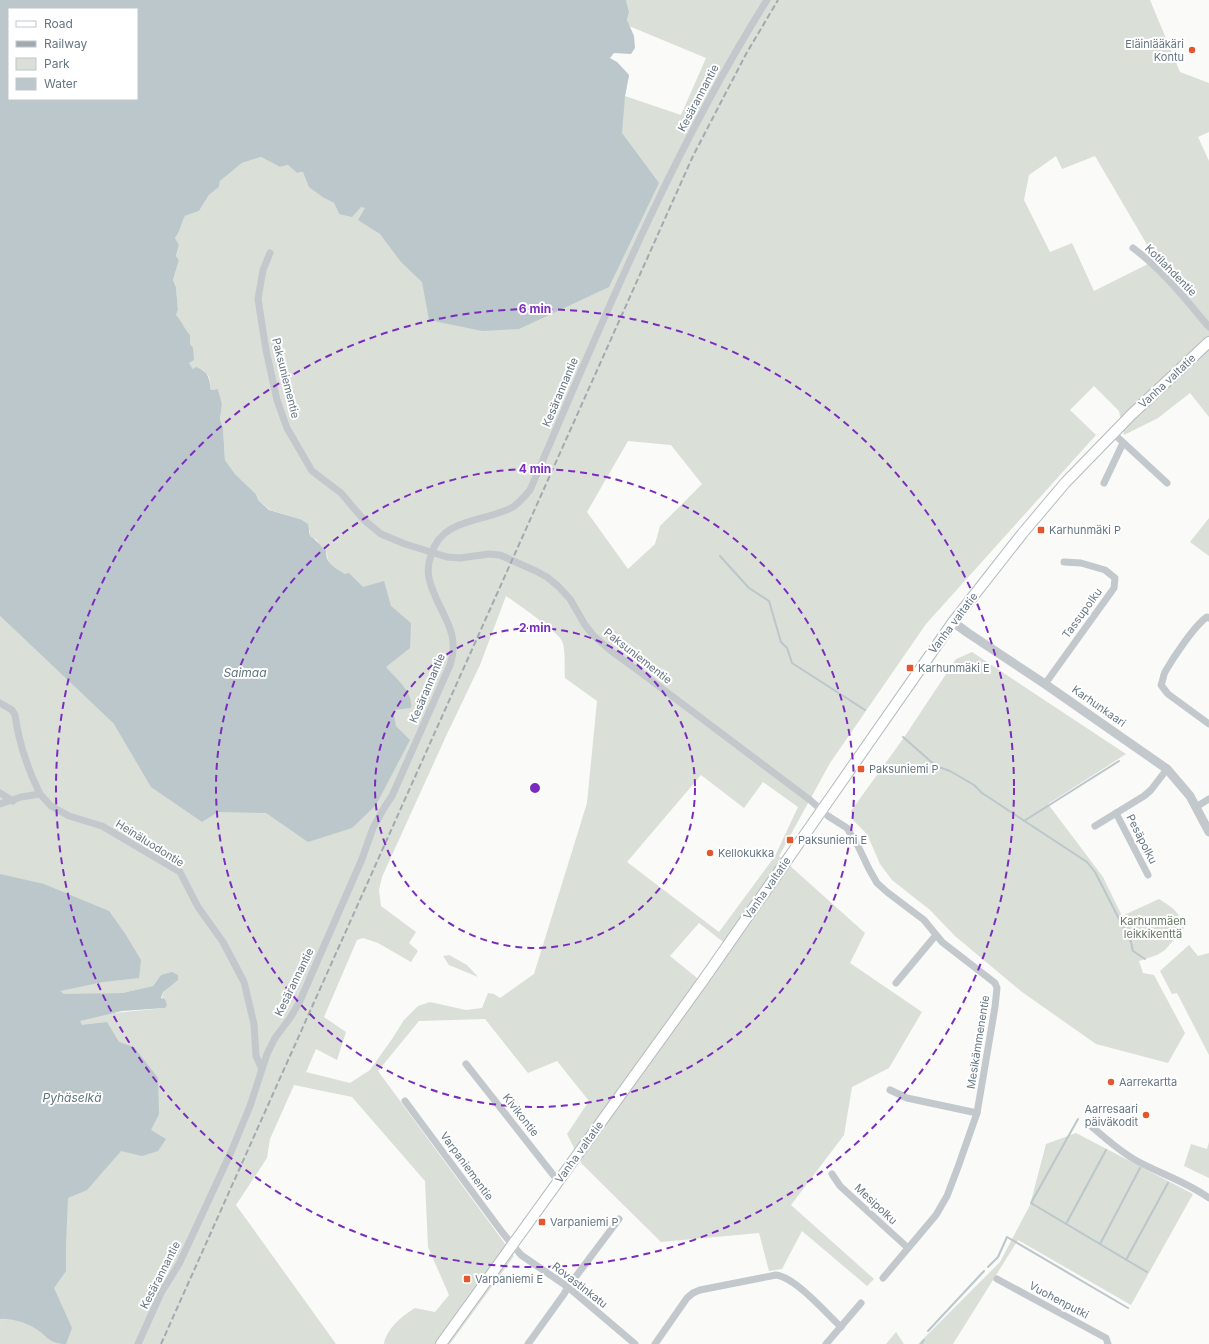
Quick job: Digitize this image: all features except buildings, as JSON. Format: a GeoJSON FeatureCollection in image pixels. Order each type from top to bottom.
{"type":"FeatureCollection","features":[{"type":"Feature","properties":{"kind":"main road","name":"Vanha valtatie"},"geometry":{"type":"LineString","coordinates":[[441,1344],[702,982],[953,622],[1022,534],[1065,483],[1131,415],[1209,342]]}},
{"type":"Feature","properties":{"kind":"street","name":"Kesärannantie"},"geometry":{"type":"LineString","coordinates":[[138,1344],[162,1293],[179,1264],[231,1152],[250,1106],[270,1048],[275,1038],[282,1031],[299,1003],[362,859],[373,828],[392,796],[442,685],[454,654],[452,632],[430,582],[428,572],[431,553],[436,541],[452,527],[501,512],[513,506],[530,490],[639,238],[708,102],[742,40],[767,0]]}},
{"type":"Feature","properties":{"kind":"street","name":"Kotilahdentie"},"geometry":{"type":"LineString","coordinates":[[1133,248],[1148,260],[1166,278],[1209,327]]}},
{"type":"Feature","properties":{"kind":"street","name":"Paksuniementie"},"geometry":{"type":"LineString","coordinates":[[270,253],[263,270],[258,299],[266,350],[277,400],[287,428],[312,471],[341,494],[364,520],[381,534],[431,553],[447,557],[460,558],[489,554],[500,556],[547,577],[570,599],[585,625],[611,652],[636,669],[822,810]]}},
{"type":"Feature","properties":{"kind":"street"},"geometry":{"type":"LineString","coordinates":[[1113,433],[1167,483]]}},
{"type":"Feature","properties":{"kind":"street"},"geometry":{"type":"LineString","coordinates":[[1104,483],[1123,443]]}},
{"type":"Feature","properties":{"kind":"street","name":"Tassupolku"},"geometry":{"type":"LineString","coordinates":[[1045,684],[1114,588],[1115,578],[1105,570],[1081,563],[1064,562]]}},
{"type":"Feature","properties":{"kind":"street"},"geometry":{"type":"LineString","coordinates":[[1209,618],[1201,622],[1182,647],[1164,673],[1162,685],[1168,694],[1209,724]]}},
{"type":"Feature","properties":{"kind":"street","name":"Karhunkaari"},"geometry":{"type":"LineString","coordinates":[[953,622],[1045,684],[1166,769],[1183,787],[1196,806],[1209,832]]}},
{"type":"Feature","properties":{"kind":"street","name":"Heinäluodontie"},"geometry":{"type":"LineString","coordinates":[[0,703],[12,710],[16,715],[21,749],[29,772],[40,794],[51,806],[69,816],[102,826],[180,872],[198,907],[224,942],[244,982],[254,1024],[256,1056],[262,1069]]}},
{"type":"Feature","properties":{"kind":"street"},"geometry":{"type":"LineString","coordinates":[[1095,826],[1144,796],[1151,790],[1166,769]]}},
{"type":"Feature","properties":{"kind":"street"},"geometry":{"type":"LineString","coordinates":[[0,793],[13,801]]}},
{"type":"Feature","properties":{"kind":"street"},"geometry":{"type":"LineString","coordinates":[[0,804],[13,801],[21,797],[40,794]]}},
{"type":"Feature","properties":{"kind":"street"},"geometry":{"type":"LineString","coordinates":[[1196,806],[1209,799]]}},
{"type":"Feature","properties":{"kind":"street","name":"Mesikämmenentie"},"geometry":{"type":"LineString","coordinates":[[822,810],[828,816],[847,828],[877,883],[924,920],[942,942],[995,983],[997,988],[977,1114],[947,1196],[936,1215],[883,1278]]}},
{"type":"Feature","properties":{"kind":"street","name":"Pesäpolku"},"geometry":{"type":"LineString","coordinates":[[1116,813],[1148,875]]}},
{"type":"Feature","properties":{"kind":"street"},"geometry":{"type":"LineString","coordinates":[[896,982],[936,935]]}},
{"type":"Feature","properties":{"kind":"street","name":"Kivikontie"},"geometry":{"type":"LineString","coordinates":[[466,1064],[558,1181]]}},
{"type":"Feature","properties":{"kind":"street"},"geometry":{"type":"LineString","coordinates":[[890,1090],[908,1098],[977,1114]]}},
{"type":"Feature","properties":{"kind":"street","name":"Varpaniementie"},"geometry":{"type":"LineString","coordinates":[[405,1101],[512,1244]]}},
{"type":"Feature","properties":{"kind":"street"},"geometry":{"type":"LineString","coordinates":[[1090,1125],[1118,1150],[1137,1161],[1198,1190],[1209,1198]]}},
{"type":"Feature","properties":{"kind":"street","name":"Mesipolku"},"geometry":{"type":"LineString","coordinates":[[832,1174],[840,1186],[908,1248]]}},
{"type":"Feature","properties":{"kind":"street"},"geometry":{"type":"LineString","coordinates":[[528,1344],[618,1219]]}},
{"type":"Feature","properties":{"kind":"street","name":"Rovastinkatu"},"geometry":{"type":"LineString","coordinates":[[512,1244],[521,1255],[568,1287],[635,1344]]}},
{"type":"Feature","properties":{"kind":"street"},"geometry":{"type":"LineString","coordinates":[[655,1344],[687,1298],[694,1292],[776,1275],[792,1281],[841,1327]]}},
{"type":"Feature","properties":{"kind":"street","name":"Vuohenputki"},"geometry":{"type":"LineString","coordinates":[[997,1279],[1106,1338],[1108,1344]]}},
{"type":"Feature","properties":{"kind":"street"},"geometry":{"type":"LineString","coordinates":[[826,1344],[861,1303]]}},
{"type":"Feature","properties":{"kind":"green space"},"geometry":{"type":"Polygon","coordinates":[[[626,0],[1150,0],[1180,72],[1209,83],[1209,132],[1198,137],[1209,161],[1209,417],[1190,393],[1158,418],[1124,435],[1119,411],[1094,386],[1070,410],[1096,435],[926,624],[830,763],[779,856],[865,933],[850,963],[922,1012],[889,1068],[852,1087],[844,1135],[791,1205],[874,1279],[867,1286],[802,1231],[782,1269],[769,1271],[759,1233],[661,1242],[582,1164],[567,1134],[589,1101],[557,1061],[528,1073],[485,1019],[419,1021],[378,1071],[514,1256],[450,1344],[384,1344],[388,1333],[405,1314],[415,1308],[435,1312],[449,1295],[428,1247],[425,1181],[352,1097],[294,1085],[270,1139],[267,1158],[236,1205],[336,1344],[0,1344],[1,1024],[165,1008],[162,997],[164,991],[178,980],[178,975],[161,975],[153,986],[122,993],[64,995],[0,1004],[0,616],[114,724],[329,563],[326,551],[319,545],[317,540],[310,536],[310,531],[300,519],[270,510],[258,500],[256,494],[235,474],[225,460],[223,428],[220,419],[222,404],[218,389],[211,390],[209,377],[203,370],[193,369],[189,363],[190,335],[176,315],[178,310],[176,287],[173,280],[179,260],[176,256],[179,246],[175,238],[179,233],[185,216],[199,211],[209,195],[219,187],[220,181],[242,163],[261,157],[280,167],[288,165],[297,173],[303,172],[324,198],[334,203],[339,214],[361,207],[617,62],[629,75],[625,96],[681,115],[706,58],[629,26],[627,20],[629,12],[626,0]],[[1056,156],[1029,175],[1024,200],[1050,252],[1072,243],[1094,291],[1156,260],[1095,156],[1062,169],[1056,156]],[[628,441],[587,512],[628,569],[655,544],[660,526],[702,484],[671,445],[628,441]],[[506,596],[480,665],[382,877],[379,890],[381,906],[416,932],[409,943],[418,951],[411,962],[378,943],[363,938],[357,940],[324,1017],[346,1032],[337,1060],[316,1049],[306,1072],[350,1083],[370,1070],[404,1020],[418,1006],[430,1002],[466,1010],[482,1008],[488,993],[494,994],[500,998],[534,974],[587,803],[597,701],[565,678],[564,649],[562,641],[559,637],[506,596]],[[701,775],[627,862],[719,932],[775,856],[798,807],[763,782],[744,808],[701,775]],[[699,923],[670,956],[702,982],[727,945],[699,923]]]}},
{"type":"Feature","properties":{"kind":"green space"},"geometry":{"type":"Polygon","coordinates":[[[1209,518],[1209,556],[1190,542],[1209,518]]]}},
{"type":"Feature","properties":{"kind":"green space","name":"Karhunmäen leikkikenttä"},"geometry":{"type":"Polygon","coordinates":[[[972,652],[1126,754],[1048,804],[1103,877],[1122,916],[1159,899],[1172,908],[1180,918],[1184,928],[1165,950],[1157,955],[1139,961],[1143,973],[1154,975],[1185,1033],[1168,1063],[1096,1044],[1022,992],[955,936],[930,910],[892,880],[880,864],[867,834],[853,820],[851,811],[905,736],[956,659],[972,652]]]}},
{"type":"Feature","properties":{"kind":"green space"},"geometry":{"type":"Polygon","coordinates":[[[1189,945],[1198,956],[1209,953],[1209,1055],[1177,993],[1172,994],[1160,971],[1189,945]]]}},
{"type":"Feature","properties":{"kind":"green space"},"geometry":{"type":"Polygon","coordinates":[[[449,955],[467,965],[478,977],[449,965],[443,956],[449,955]]]}},
{"type":"Feature","properties":{"kind":"green space"},"geometry":{"type":"Polygon","coordinates":[[[1076,1133],[1193,1194],[1131,1305],[1018,1240],[953,1344],[918,1344],[1000,1262],[1030,1205],[1046,1144],[1076,1133]]]}},
{"type":"Feature","properties":{"kind":"green space"},"geometry":{"type":"Polygon","coordinates":[[[1209,1142],[1209,1178],[1184,1166],[1191,1144],[1207,1149],[1209,1142]]]}},
{"type":"Feature","properties":{"kind":"green space"},"geometry":{"type":"Polygon","coordinates":[[[896,1332],[904,1344],[886,1344],[896,1332]]]}},
{"type":"Feature","properties":{"kind":"water","name":"Saimaa"},"geometry":{"type":"Polygon","coordinates":[[[0,0],[626,0],[629,12],[627,20],[634,36],[635,48],[631,54],[614,53],[610,58],[617,62],[629,75],[625,96],[622,133],[659,183],[609,287],[519,329],[482,331],[429,320],[422,282],[401,262],[380,234],[358,220],[365,208],[361,207],[352,217],[339,214],[334,203],[309,187],[303,172],[297,173],[288,165],[280,167],[261,157],[242,163],[220,181],[219,187],[209,195],[199,211],[185,216],[179,233],[175,238],[179,245],[176,256],[179,260],[173,280],[176,287],[178,310],[176,315],[190,335],[190,344],[193,348],[194,360],[189,363],[193,369],[196,367],[206,373],[211,390],[218,389],[222,404],[220,419],[223,428],[225,460],[235,474],[256,494],[258,500],[269,510],[300,519],[308,524],[310,536],[315,539],[326,551],[329,562],[335,568],[345,574],[349,573],[363,587],[384,581],[391,606],[411,623],[410,648],[386,667],[407,691],[411,702],[411,708],[393,710],[396,726],[410,740],[376,805],[352,828],[308,842],[266,813],[218,812],[202,822],[151,787],[114,724],[0,616],[0,0]]]}},
{"type":"Feature","properties":{"kind":"water","name":"Pyhäselkä"},"geometry":{"type":"Polygon","coordinates":[[[0,874],[44,884],[109,911],[141,960],[139,978],[103,982],[60,991],[64,994],[122,993],[153,986],[161,975],[172,972],[178,975],[178,980],[163,992],[161,998],[165,999],[167,1005],[165,1008],[122,1011],[80,1021],[82,1025],[107,1022],[119,1042],[134,1047],[158,1078],[159,1114],[151,1130],[166,1139],[158,1151],[142,1156],[121,1151],[87,1190],[68,1198],[66,1271],[54,1288],[72,1328],[66,1344],[60,1344],[51,1340],[33,1327],[13,1320],[0,1319],[0,874]]]}},
{"type":"Feature","properties":{"kind":"waterway"},"geometry":{"type":"LineString","coordinates":[[720,556],[749,588],[769,601],[781,642],[787,648],[792,663],[865,710]]}},
{"type":"Feature","properties":{"kind":"waterway"},"geometry":{"type":"LineString","coordinates":[[903,737],[936,766],[950,771],[974,785],[982,793],[1087,862],[1095,872],[1131,942],[1133,951],[1145,959]]}},
{"type":"Feature","properties":{"kind":"waterway"},"geometry":{"type":"LineString","coordinates":[[1024,821],[1119,761]]}},
{"type":"Feature","properties":{"kind":"waterway"},"geometry":{"type":"LineString","coordinates":[[1078,1119],[1031,1203],[1147,1272]]}},
{"type":"Feature","properties":{"kind":"waterway"},"geometry":{"type":"LineString","coordinates":[[1066,1224],[1106,1150]]}},
{"type":"Feature","properties":{"kind":"waterway"},"geometry":{"type":"LineString","coordinates":[[1100,1244],[1140,1168]]}},
{"type":"Feature","properties":{"kind":"waterway"},"geometry":{"type":"LineString","coordinates":[[1126,1260],[1168,1183]]}},
{"type":"Feature","properties":{"kind":"waterway"},"geometry":{"type":"LineString","coordinates":[[988,1267],[998,1257],[1007,1237],[1128,1308]]}},
{"type":"Feature","properties":{"kind":"waterway"},"geometry":{"type":"LineString","coordinates":[[928,1331],[984,1271]]}},
{"type":"Feature","properties":{"kind":"waterway"},"geometry":{"type":"LineString","coordinates":[[921,1344],[924,1340]]}},
{"type":"Feature","properties":{"kind":"railway"},"geometry":{"type":"LineString","coordinates":[[161,1344],[693,156],[746,54],[778,0]]}},
{"type":"Feature","properties":{"kind":"place","name":"Eläinlääkäri Kontu"},"geometry":{"type":"Point","coordinates":[1192,50]}},
{"type":"Feature","properties":{"kind":"place","name":"Karhunmäki P"},"geometry":{"type":"Point","coordinates":[1041,530]}},
{"type":"Feature","properties":{"kind":"place","name":"Karhunmäki E"},"geometry":{"type":"Point","coordinates":[910,668]}},
{"type":"Feature","properties":{"kind":"place","name":"Paksuniemi P"},"geometry":{"type":"Point","coordinates":[861,769]}},
{"type":"Feature","properties":{"kind":"place","name":"Paksuniemi E"},"geometry":{"type":"Point","coordinates":[790,840]}},
{"type":"Feature","properties":{"kind":"place","name":"Kellokukka"},"geometry":{"type":"Point","coordinates":[710,853]}},
{"type":"Feature","properties":{"kind":"place","name":"Aarrekartta"},"geometry":{"type":"Point","coordinates":[1111,1082]}},
{"type":"Feature","properties":{"kind":"place","name":"Aarresaari päiväkodit"},"geometry":{"type":"Point","coordinates":[1146,1115]}},
{"type":"Feature","properties":{"kind":"place","name":"Varpaniemi P"},"geometry":{"type":"Point","coordinates":[542,1222]}},
{"type":"Feature","properties":{"kind":"place","name":"Varpaniemi E"},"geometry":{"type":"Point","coordinates":[467,1279]}}]}
